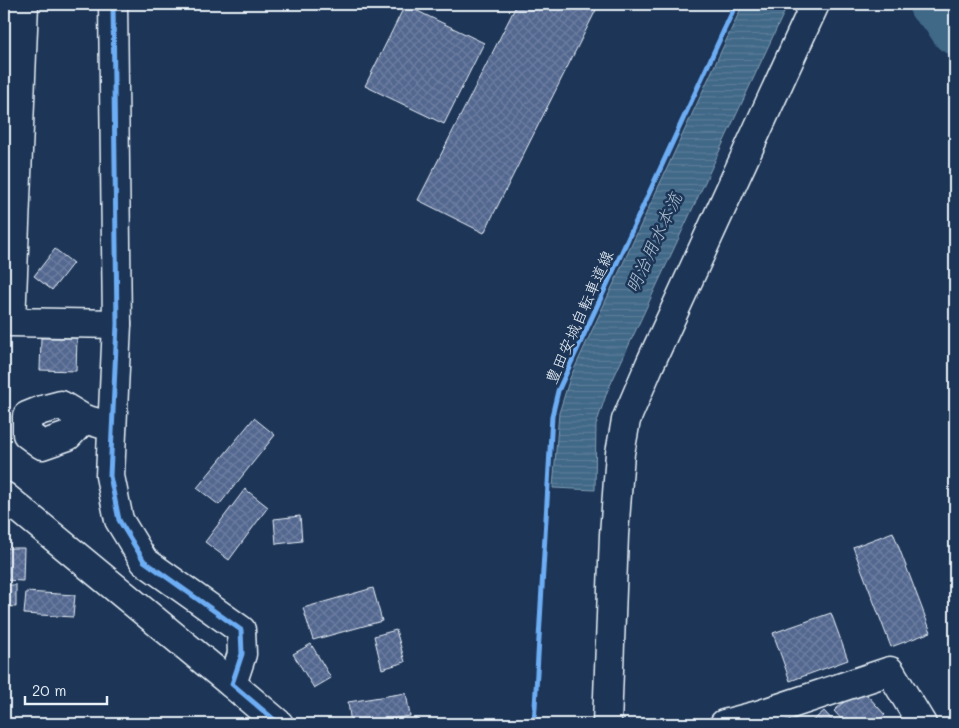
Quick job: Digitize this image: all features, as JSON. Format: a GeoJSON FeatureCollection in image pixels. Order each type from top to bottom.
{"type":"FeatureCollection","features":[{"type":"Feature","properties":{"kind":"street"},"geometry":{"type":"LineString","coordinates":[[24,4],[11,322],[117,324]]}},
{"type":"Feature","properties":{"kind":"street"},"geometry":{"type":"LineString","coordinates":[[113,4],[117,324],[110,476],[119,520],[144,561],[220,613],[241,630],[242,654],[232,684]]}},
{"type":"Feature","properties":{"kind":"street"},"geometry":{"type":"LineString","coordinates":[[607,724],[615,518],[620,453],[626,420],[815,4]]}},
{"type":"Feature","properties":{"kind":"street"},"geometry":{"type":"LineString","coordinates":[[84,419],[112,427]]}},
{"type":"Feature","properties":{"kind":"street"},"geometry":{"type":"LineString","coordinates":[[4,496],[279,724]]}},
{"type":"Feature","properties":{"kind":"street"},"geometry":{"type":"LineString","coordinates":[[724,724],[764,720],[890,671],[922,724]]}},
{"type":"Feature","properties":{"kind":"water","name":"明治用水本流"},"geometry":{"type":"Polygon","coordinates":[[[743,4],[788,4],[607,392],[596,425],[595,490],[553,488],[559,413],[570,378],[743,4]]]}},
{"type":"Feature","properties":{"kind":"building"},"geometry":{"type":"Polygon","coordinates":[[[517,4],[599,4],[484,233],[418,200],[517,4]]]}},
{"type":"Feature","properties":{"kind":"building"},"geometry":{"type":"Polygon","coordinates":[[[405,5],[484,43],[444,124],[365,86],[405,5]]]}},
{"type":"Feature","properties":{"kind":"building"},"geometry":{"type":"Polygon","coordinates":[[[55,249],[73,263],[52,290],[34,276],[55,249]]]}},
{"type":"Feature","properties":{"kind":"building"},"geometry":{"type":"Polygon","coordinates":[[[41,338],[77,338],[76,371],[40,370],[41,338]]]}},
{"type":"Feature","properties":{"kind":"building"},"geometry":{"type":"Polygon","coordinates":[[[254,418],[275,435],[219,505],[197,488],[254,418]]]}},
{"type":"Feature","properties":{"kind":"building"},"geometry":{"type":"Polygon","coordinates":[[[245,489],[268,507],[229,560],[205,542],[245,489]]]}},
{"type":"Feature","properties":{"kind":"building"},"geometry":{"type":"Polygon","coordinates":[[[300,516],[302,541],[276,544],[274,519],[300,516]]]}},
{"type":"Feature","properties":{"kind":"building"},"geometry":{"type":"Polygon","coordinates":[[[893,532],[931,632],[891,647],[853,547],[893,532]]]}},
{"type":"Feature","properties":{"kind":"building"},"geometry":{"type":"Polygon","coordinates":[[[4,548],[24,548],[23,581],[4,580],[4,548]]]}},
{"type":"Feature","properties":{"kind":"building"},"geometry":{"type":"Polygon","coordinates":[[[4,585],[16,585],[16,607],[4,606],[4,585]]]}},
{"type":"Feature","properties":{"kind":"building"},"geometry":{"type":"Polygon","coordinates":[[[373,588],[382,621],[313,640],[303,608],[373,588]]]}},
{"type":"Feature","properties":{"kind":"building"},"geometry":{"type":"Polygon","coordinates":[[[26,592],[75,595],[73,617],[24,614],[26,592]]]}},
{"type":"Feature","properties":{"kind":"building"},"geometry":{"type":"Polygon","coordinates":[[[831,613],[848,660],[790,681],[773,633],[831,613]]]}},
{"type":"Feature","properties":{"kind":"building"},"geometry":{"type":"Polygon","coordinates":[[[396,630],[405,662],[382,669],[374,636],[396,630]]]}},
{"type":"Feature","properties":{"kind":"building"},"geometry":{"type":"Polygon","coordinates":[[[311,644],[331,678],[314,688],[293,654],[311,644]]]}},
{"type":"Feature","properties":{"kind":"building"},"geometry":{"type":"Polygon","coordinates":[[[860,687],[885,715],[875,724],[846,724],[834,711],[860,687]]]}},
{"type":"Feature","properties":{"kind":"building"},"geometry":{"type":"Polygon","coordinates":[[[406,693],[410,716],[351,724],[348,702],[406,693]]]}},
{"type":"Feature","properties":{"kind":"building"},"geometry":{"type":"Polygon","coordinates":[[[824,711],[836,724],[809,724],[824,711]]]}},
{"type":"Feature","properties":{"kind":"building"},"geometry":{"type":"Polygon","coordinates":[[[419,719],[421,724],[404,724],[419,719]]]}},
{"type":"Feature","properties":{"kind":"waterway"},"geometry":{"type":"LineString","coordinates":[[933,4],[944,13],[955,30]]}},
{"type":"Feature","properties":{"kind":"cycle path"},"geometry":{"type":"LineString","coordinates":[[113,4],[117,324],[110,476],[119,520],[144,561],[241,630],[242,654],[232,684],[279,724]]}},
{"type":"Feature","properties":{"kind":"cycle path","name":"豊田安城自転車道線"},"geometry":{"type":"LineString","coordinates":[[534,724],[552,416],[558,391],[736,4]]}}]}
